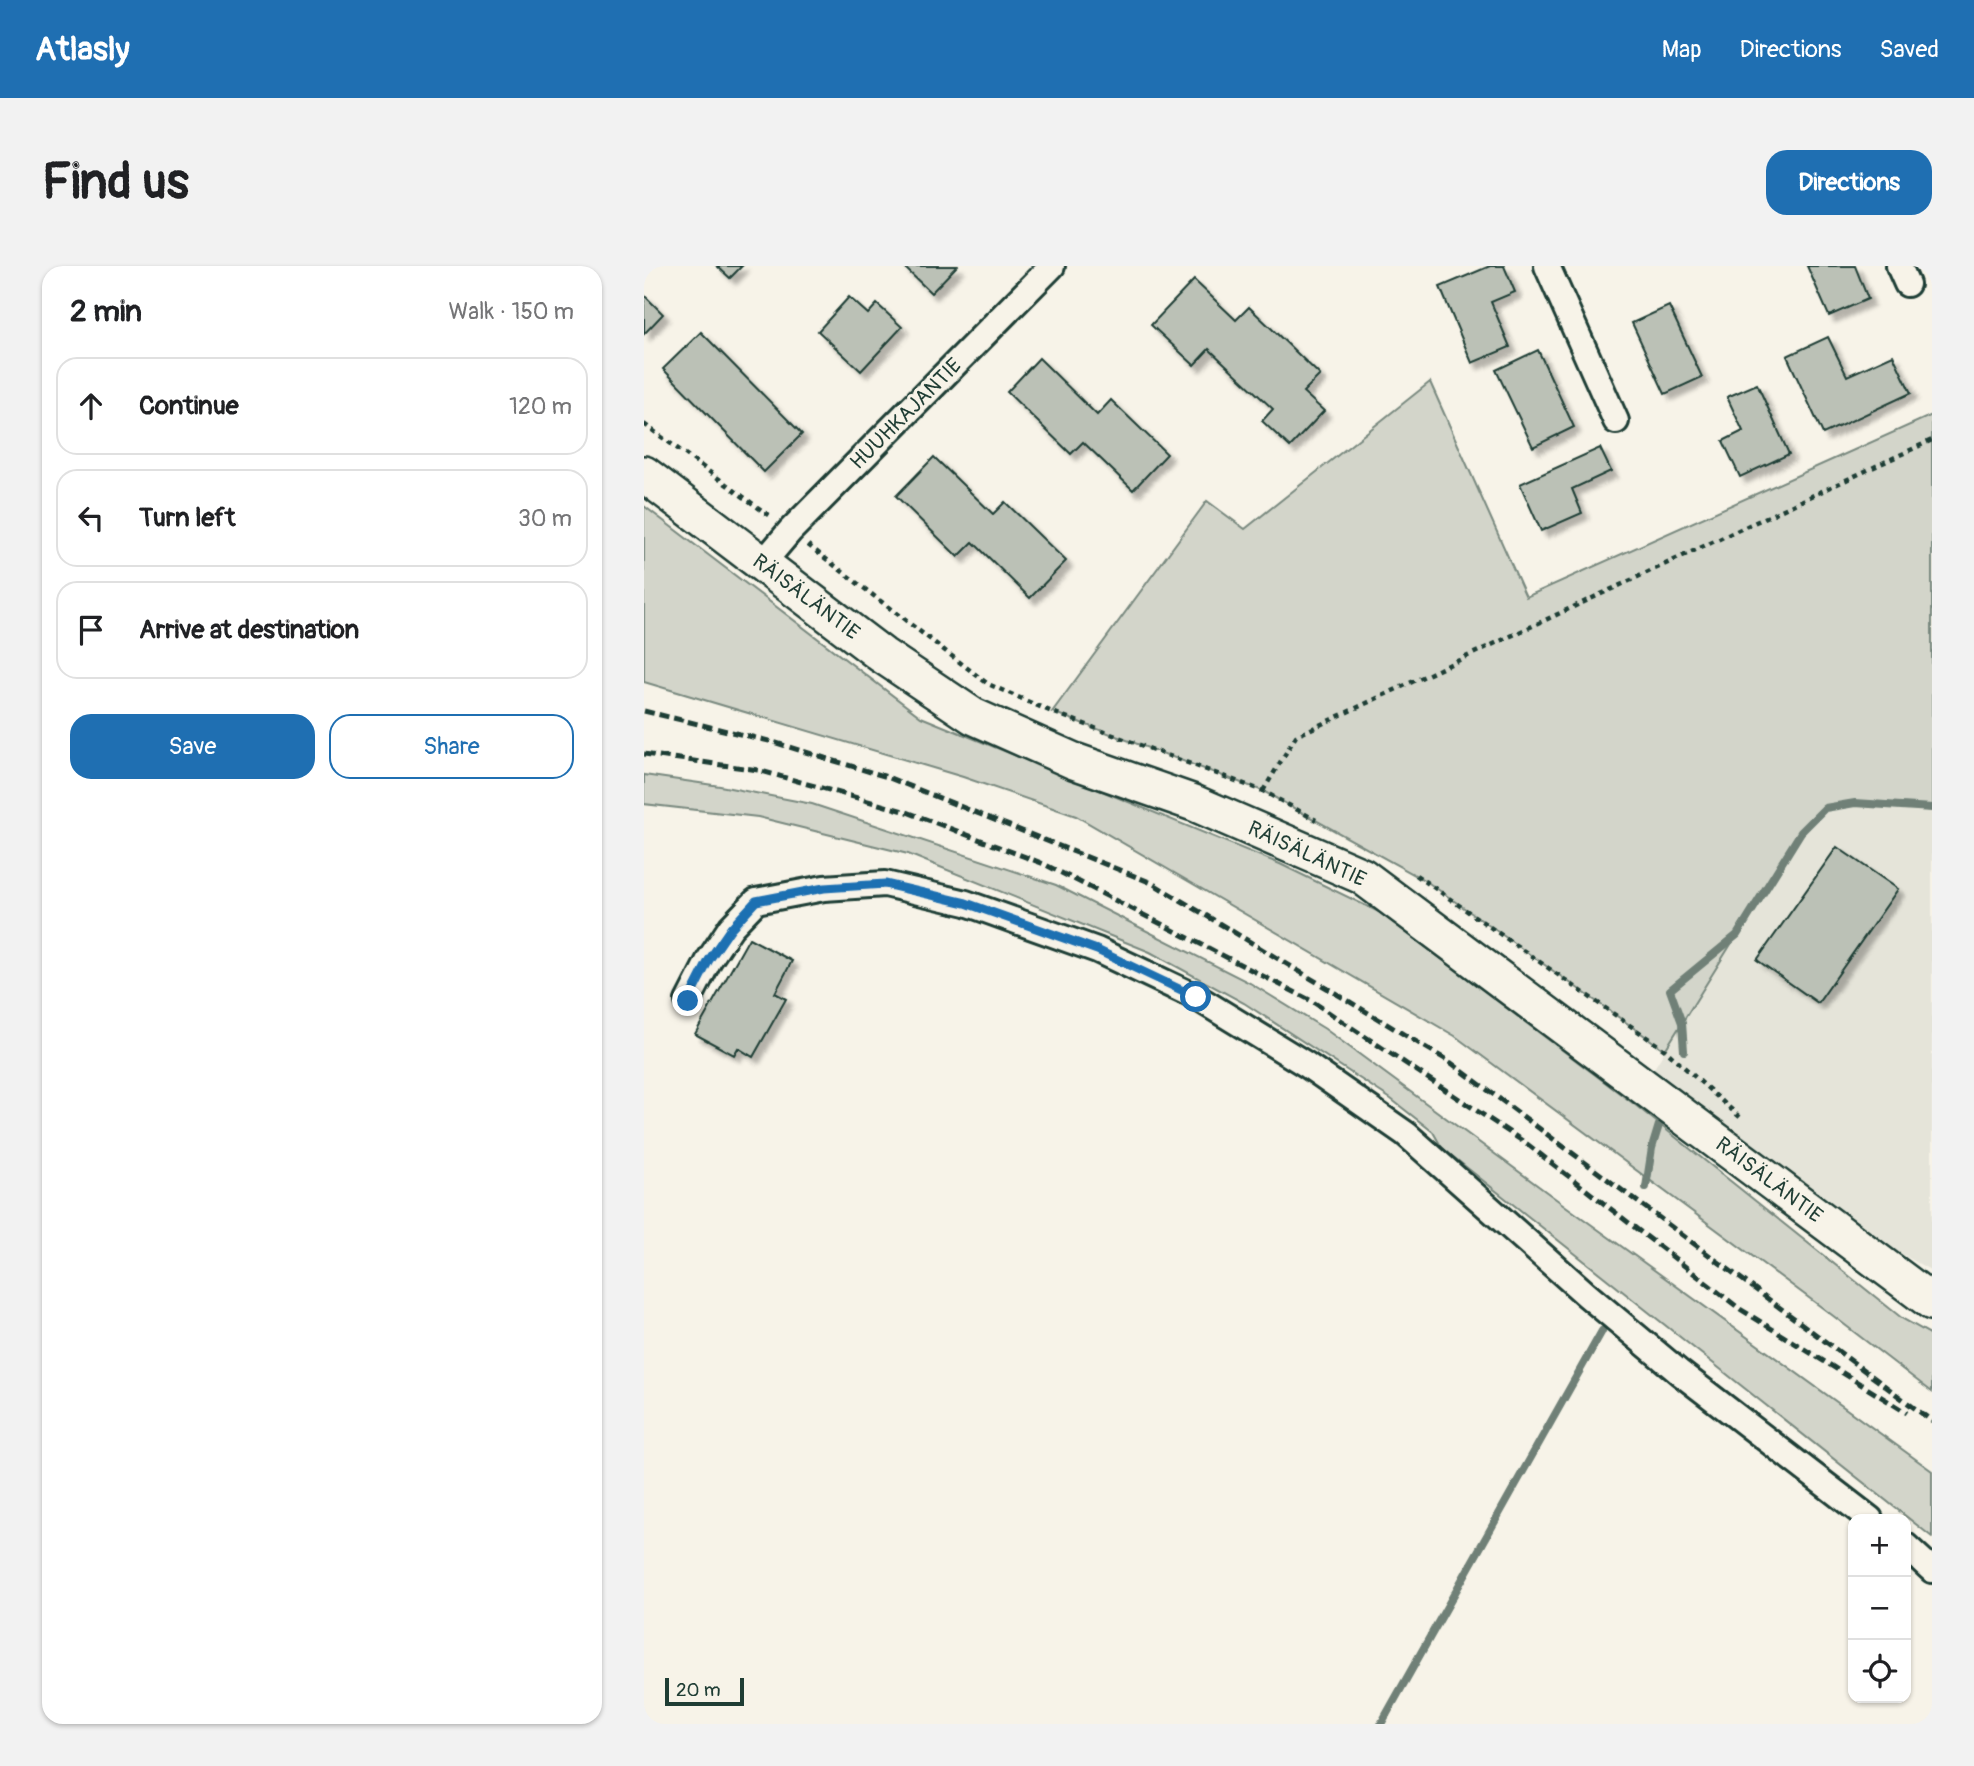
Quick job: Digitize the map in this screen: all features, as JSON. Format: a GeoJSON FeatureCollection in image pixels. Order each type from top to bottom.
{"type":"FeatureCollection","features":[{"type":"Feature","properties":{"kind":"street","name":"HUUHKAJANTIE"},"geometry":{"type":"LineString","coordinates":[[762,564],[790,531],[1052,266]]}},
{"type":"Feature","properties":{"kind":"street"},"geometry":{"type":"LineString","coordinates":[[1547,266],[1616,421]]}},
{"type":"Feature","properties":{"kind":"street","name":"RÄISÄLÄNTIE"},"geometry":{"type":"LineString","coordinates":[[644,474],[882,655],[974,716],[1074,761],[1194,803],[1362,876],[1932,1302]]}},
{"type":"Feature","properties":{"kind":"street"},"geometry":{"type":"LineString","coordinates":[[688,1001],[709,960],[731,928],[756,901],[824,888],[885,884],[966,903],[1097,950],[1196,997],[1307,1065],[1406,1135],[1587,1295],[1679,1372],[1864,1514]]}},
{"type":"Feature","properties":{"kind":"street"},"geometry":{"type":"LineString","coordinates":[[1911,1551],[1932,1570]]}},
{"type":"Feature","properties":{"kind":"path"},"geometry":{"type":"LineString","coordinates":[[1263,791],[1296,736],[1932,440]]}},
{"type":"Feature","properties":{"kind":"shaded area"},"geometry":{"type":"Polygon","coordinates":[[[1430,382],[1526,597],[1932,415],[1932,808],[1855,803],[1825,808],[1801,832],[1665,1050],[1426,881],[1263,791],[1052,712],[1207,501],[1245,529],[1430,382]]]}},
{"type":"Feature","properties":{"kind":"shaded area"},"geometry":{"type":"Polygon","coordinates":[[[644,506],[921,717],[1280,864],[1379,912],[1634,1104],[1903,1319],[1932,1335],[1932,1392],[1455,1036],[1076,816],[963,777],[644,682],[644,506]]]}},
{"type":"Feature","properties":{"kind":"shaded area"},"geometry":{"type":"Polygon","coordinates":[[[644,775],[812,804],[1056,885],[1250,983],[1325,1029],[1932,1471],[1932,1537],[1911,1520],[1911,1514],[1903,1514],[1442,1148],[1433,1132],[1391,1099],[1244,1003],[1150,952],[908,854],[758,817],[644,804],[644,775]]]}},
{"type":"Feature","properties":{"kind":"shaded area"},"geometry":{"type":"Polygon","coordinates":[[[1855,803],[1932,808],[1932,1271],[1766,1178],[1643,1086],[1801,832],[1825,808],[1855,803]]]}},
{"type":"Feature","properties":{"kind":"building"},"geometry":{"type":"Polygon","coordinates":[[[717,266],[742,266],[730,278],[717,266]]]}},
{"type":"Feature","properties":{"kind":"building"},"geometry":{"type":"Polygon","coordinates":[[[903,266],[957,266],[931,293],[903,266]]]}},
{"type":"Feature","properties":{"kind":"building"},"geometry":{"type":"Polygon","coordinates":[[[1490,266],[1504,266],[1515,292],[1491,302],[1510,347],[1472,363],[1440,287],[1490,266]]]}},
{"type":"Feature","properties":{"kind":"building"},"geometry":{"type":"Polygon","coordinates":[[[1807,266],[1855,266],[1868,299],[1829,316],[1807,266]]]}},
{"type":"Feature","properties":{"kind":"building"},"geometry":{"type":"Polygon","coordinates":[[[1194,280],[1236,320],[1249,307],[1320,375],[1303,392],[1324,411],[1290,447],[1262,421],[1273,409],[1209,349],[1194,365],[1151,325],[1194,280]]]}},
{"type":"Feature","properties":{"kind":"building"},"geometry":{"type":"Polygon","coordinates":[[[644,295],[663,314],[644,334],[644,295]]]}},
{"type":"Feature","properties":{"kind":"building"},"geometry":{"type":"Polygon","coordinates":[[[849,297],[868,314],[877,304],[902,327],[861,371],[818,331],[849,297]]]}},
{"type":"Feature","properties":{"kind":"building"},"geometry":{"type":"Polygon","coordinates":[[[1669,306],[1702,377],[1665,394],[1632,323],[1669,306]]]}},
{"type":"Feature","properties":{"kind":"building"},"geometry":{"type":"Polygon","coordinates":[[[701,332],[802,434],[764,472],[663,369],[701,332]]]}},
{"type":"Feature","properties":{"kind":"building"},"geometry":{"type":"Polygon","coordinates":[[[1828,337],[1847,376],[1893,355],[1911,393],[1823,434],[1787,356],[1828,337]]]}},
{"type":"Feature","properties":{"kind":"building"},"geometry":{"type":"Polygon","coordinates":[[[1538,350],[1574,427],[1533,447],[1496,370],[1538,350]]]}},
{"type":"Feature","properties":{"kind":"building"},"geometry":{"type":"Polygon","coordinates":[[[1039,358],[1097,415],[1111,400],[1167,454],[1133,490],[1083,442],[1071,454],[1007,392],[1039,358]]]}},
{"type":"Feature","properties":{"kind":"building"},"geometry":{"type":"Polygon","coordinates":[[[1757,384],[1789,454],[1740,477],[1723,441],[1743,431],[1727,397],[1757,384]]]}},
{"type":"Feature","properties":{"kind":"building"},"geometry":{"type":"Polygon","coordinates":[[[1600,448],[1611,471],[1572,489],[1582,513],[1541,531],[1520,484],[1600,448]]]}},
{"type":"Feature","properties":{"kind":"building"},"geometry":{"type":"Polygon","coordinates":[[[934,457],[993,514],[1005,502],[1066,561],[1030,598],[973,542],[958,557],[896,496],[934,457]]]}},
{"type":"Feature","properties":{"kind":"building"},"geometry":{"type":"Polygon","coordinates":[[[1837,847],[1898,889],[1818,1003],[1757,960],[1837,847]]]}},
{"type":"Feature","properties":{"kind":"building"},"geometry":{"type":"Polygon","coordinates":[[[749,938],[792,961],[775,993],[786,999],[753,1057],[738,1048],[734,1055],[695,1034],[749,938]]]}},
{"type":"Feature","properties":{"kind":"waterway"},"geometry":{"type":"LineString","coordinates":[[1684,1051],[1682,1023],[1670,990],[1737,935],[1801,832],[1825,808],[1855,803],[1932,808]]}},
{"type":"Feature","properties":{"kind":"waterway"},"geometry":{"type":"LineString","coordinates":[[1646,1187],[1652,1148],[1659,1125]]}},
{"type":"Feature","properties":{"kind":"waterway"},"geometry":{"type":"LineString","coordinates":[[1381,1724],[1602,1331]]}},
{"type":"Feature","properties":{"kind":"railway"},"geometry":{"type":"LineString","coordinates":[[644,711],[773,742],[887,777],[1152,883],[1450,1062],[1932,1421]]}},
{"type":"Feature","properties":{"kind":"railway"},"geometry":{"type":"LineString","coordinates":[[644,754],[758,770],[907,812],[1044,864],[1310,1000],[1527,1144],[1740,1309],[1907,1413]]}},
{"type":"Feature","properties":{"kind":"route"},"geometry":{"type":"LineString","coordinates":[[688,1001],[709,960],[731,928],[756,901],[824,888],[885,884],[966,903],[1097,950],[1196,997]]}}]}
